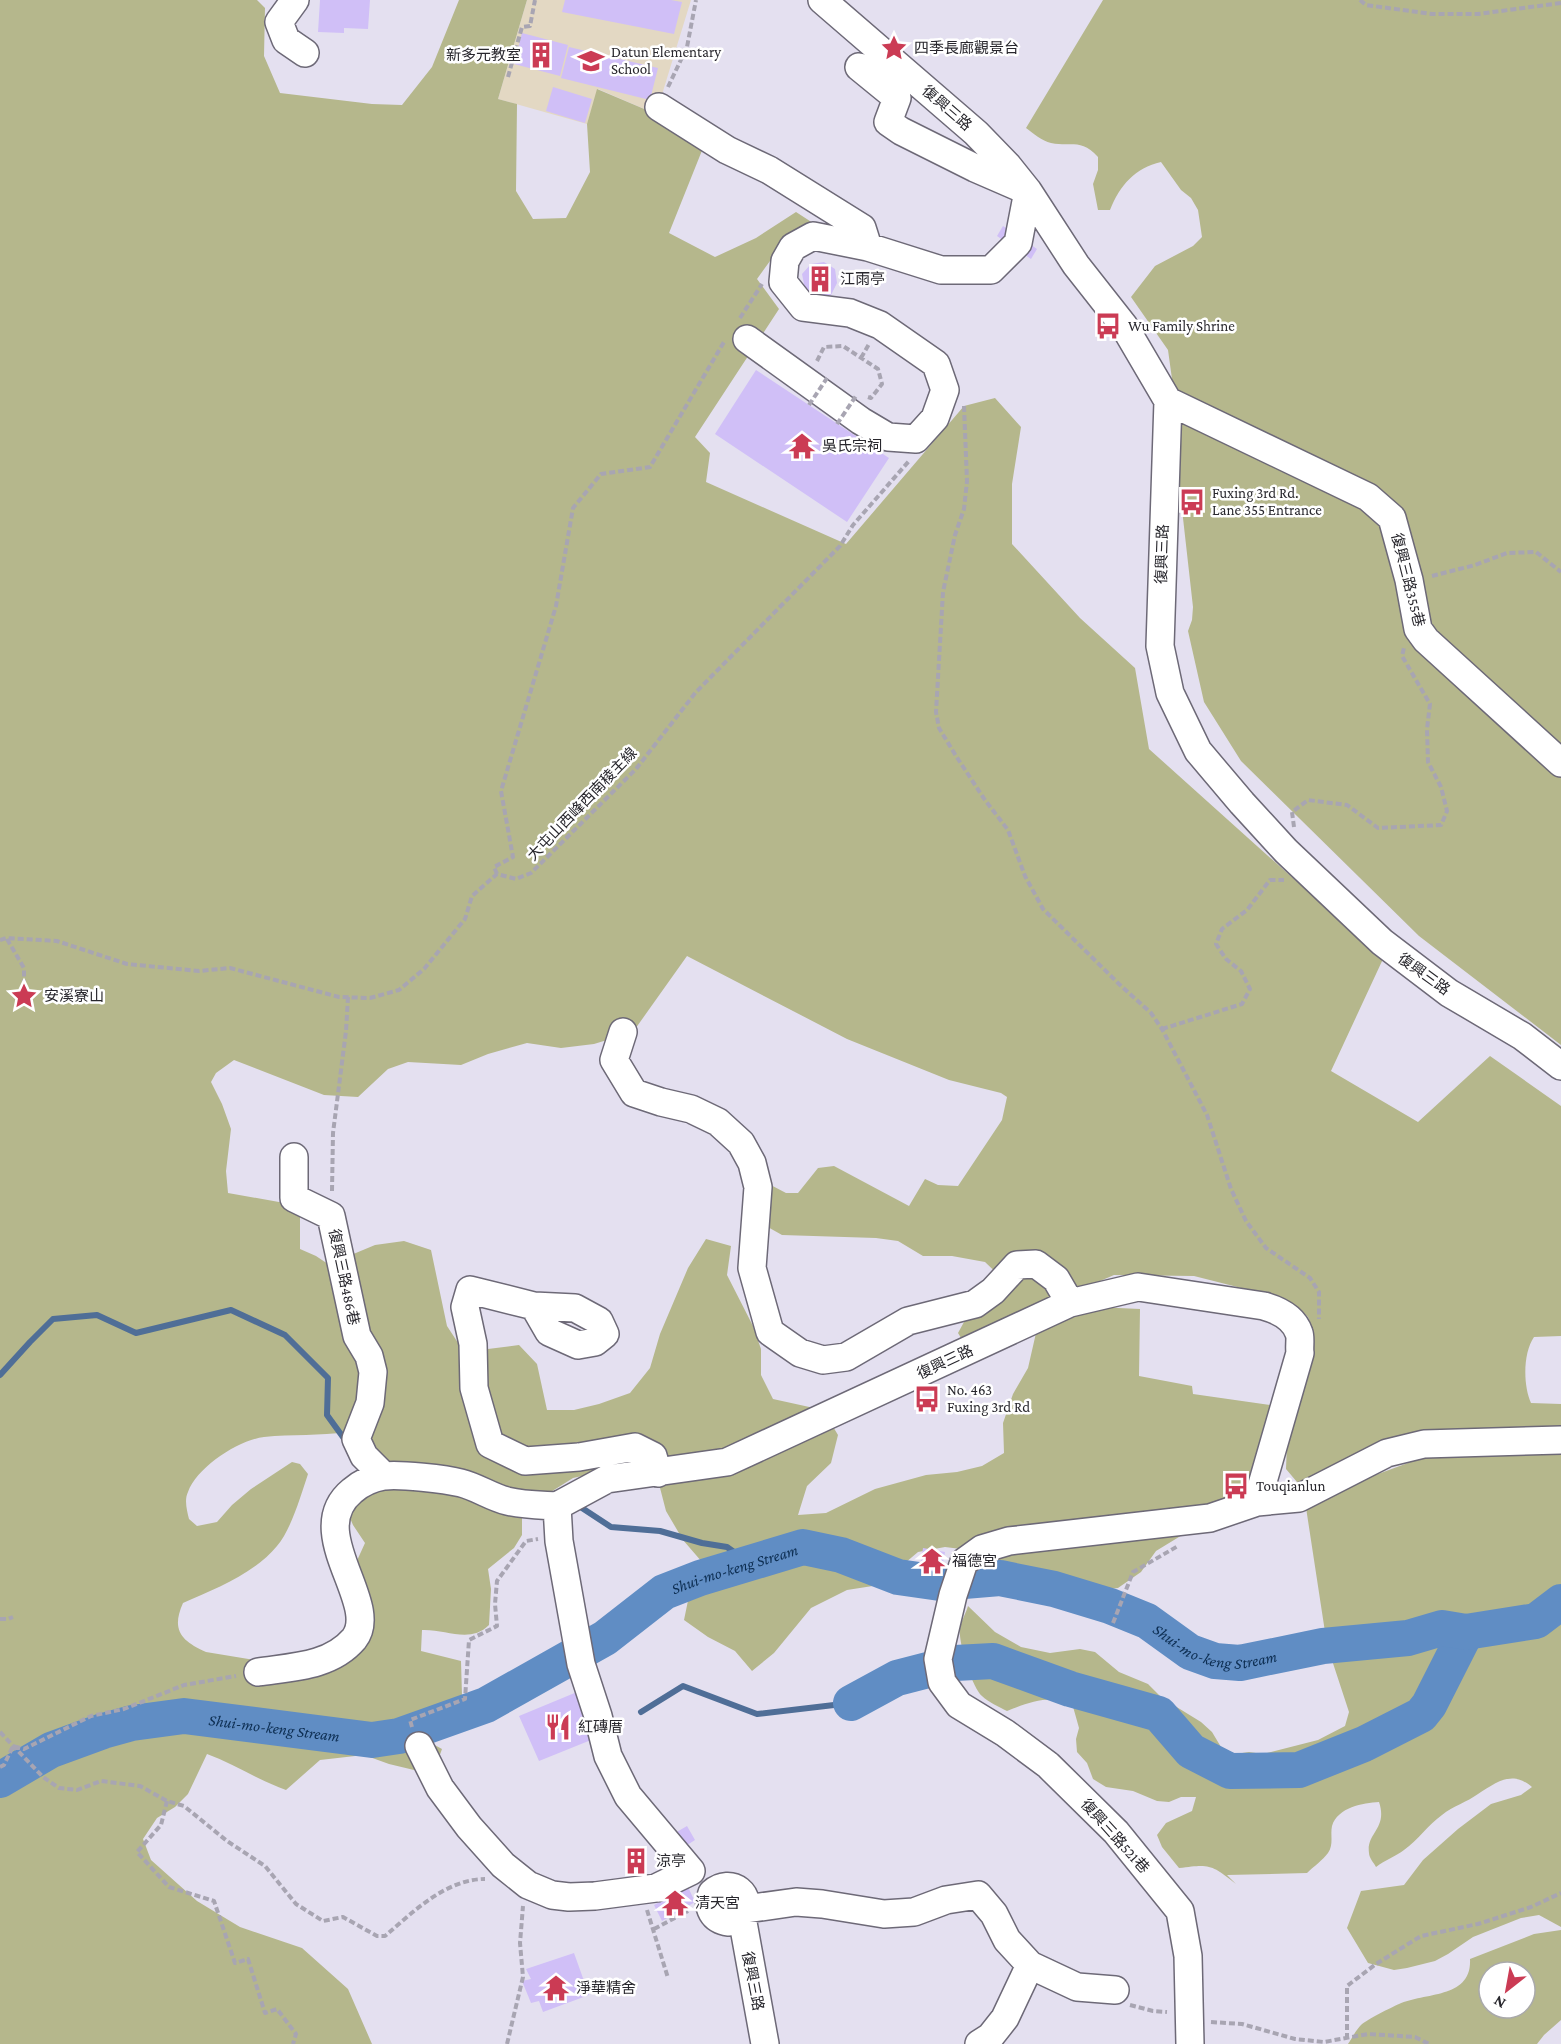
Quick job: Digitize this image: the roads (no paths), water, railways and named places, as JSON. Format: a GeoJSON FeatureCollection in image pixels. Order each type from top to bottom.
{"type":"FeatureCollection","features":[{"type":"Feature","properties":{"kind":"street"},"geometry":{"type":"LineString","coordinates":[[295,0],[279,22],[286,40],[305,52]]}},
{"type":"Feature","properties":{"kind":"street","name":"復興三路"},"geometry":{"type":"LineString","coordinates":[[822,0],[976,133],[1008,166],[1076,265],[1124,326],[1168,400],[1160,646],[1170,693],[1198,751],[1286,850],[1390,949],[1449,993],[1522,1036],[1561,1066]]}},
{"type":"Feature","properties":{"kind":"street"},"geometry":{"type":"LineString","coordinates":[[737,332],[861,421],[888,437],[916,439],[935,418],[945,390],[936,364],[880,325],[850,313],[803,308],[783,282],[785,261],[793,247],[813,236],[868,247],[941,270],[991,270],[1018,243],[1028,192],[901,131],[888,122],[897,98],[859,68]]}},
{"type":"Feature","properties":{"kind":"street"},"geometry":{"type":"LineString","coordinates":[[659,107],[727,150],[769,170],[862,228],[868,247]]}},
{"type":"Feature","properties":{"kind":"street","name":"復興三路355巷"},"geometry":{"type":"LineString","coordinates":[[1168,400],[1368,497],[1392,518],[1409,580],[1418,630],[1426,640],[1561,763]]}},
{"type":"Feature","properties":{"kind":"street"},"geometry":{"type":"LineString","coordinates":[[623,1032],[614,1060],[634,1093],[691,1109],[718,1122],[741,1143],[752,1163],[758,1187],[752,1268],[770,1332],[800,1353],[823,1360],[846,1357],[908,1321],[975,1304],[993,1291],[1017,1265],[1036,1264],[1056,1279],[1070,1303]]}},
{"type":"Feature","properties":{"kind":"street","name":"復興三路486巷"},"geometry":{"type":"LineString","coordinates":[[294,1157],[294,1198],[331,1216],[357,1336],[369,1356],[373,1372],[370,1403],[356,1439],[378,1470]]}},
{"type":"Feature","properties":{"kind":"street","name":"復興三路"},"geometry":{"type":"LineString","coordinates":[[557,1506],[607,1479],[727,1462],[1070,1303],[1138,1287],[1278,1310],[1290,1320],[1299,1333],[1300,1353],[1257,1502]]}},
{"type":"Feature","properties":{"kind":"street"},"geometry":{"type":"LineString","coordinates":[[534,1306],[470,1290],[465,1307],[473,1344],[474,1388],[490,1444],[525,1461],[579,1457],[635,1447],[653,1456],[658,1473]]}},
{"type":"Feature","properties":{"kind":"street"},"geometry":{"type":"LineString","coordinates":[[1257,1502],[1299,1498],[1387,1453],[1424,1444],[1561,1440]]}},
{"type":"Feature","properties":{"kind":"street"},"geometry":{"type":"LineString","coordinates":[[258,1672],[315,1664],[337,1653],[355,1638],[360,1623],[336,1539],[334,1521],[342,1498],[378,1470],[461,1483],[507,1502],[557,1506],[559,1540],[579,1654],[608,1756],[627,1796],[691,1871],[656,1888],[595,1896],[552,1895],[528,1885],[503,1865],[469,1827],[440,1788],[419,1746]]}},
{"type":"Feature","properties":{"kind":"street","name":"復興三路521巷"},"geometry":{"type":"LineString","coordinates":[[1190,2044],[1188,1956],[1180,1911],[1116,1832],[1048,1765],[1005,1733],[960,1704],[940,1670],[957,1583],[964,1562],[982,1549],[1009,1542],[1210,1518],[1257,1502]]}},
{"type":"Feature","properties":{"kind":"street","name":"復興三路"},"geometry":{"type":"LineString","coordinates":[[709,1899],[719,1887],[731,1886],[744,1898],[744,1913],[765,2044]]}},
{"type":"Feature","properties":{"kind":"street"},"geometry":{"type":"LineString","coordinates":[[744,1913],[796,1902],[884,1914],[914,1912],[946,1900],[978,1894],[994,1914],[1007,1940],[1030,1965],[1077,1987],[1114,1990]]}},
{"type":"Feature","properties":{"kind":"street"},"geometry":{"type":"LineString","coordinates":[[988,2042],[1005,2018],[1030,1965]]}},
{"type":"Feature","properties":{"kind":"waterway"},"geometry":{"type":"LineString","coordinates":[[0,1375],[53,1319],[97,1315],[136,1333],[231,1310],[285,1335],[328,1378],[327,1415],[348,1444]]}},
{"type":"Feature","properties":{"kind":"waterway"},"geometry":{"type":"LineString","coordinates":[[582,1508],[611,1527],[660,1531],[702,1543],[727,1547],[748,1562]]}},
{"type":"Feature","properties":{"kind":"waterway","name":"Shui-mo-keng Stream"},"geometry":{"type":"LineString","coordinates":[[0,1780],[51,1750],[103,1731],[132,1723],[184,1716],[372,1740],[399,1736],[486,1705],[605,1638],[664,1592],[700,1578],[803,1547],[841,1555],[898,1577],[940,1583],[1000,1578],[1054,1589],[1110,1606],[1147,1621],[1190,1652],[1215,1661],[1240,1663],[1323,1646],[1408,1638],[1442,1628],[1466,1632],[1536,1621],[1561,1602]]}},
{"type":"Feature","properties":{"kind":"waterway"},"geometry":{"type":"LineString","coordinates":[[851,1703],[897,1678],[955,1663],[993,1661],[1070,1689],[1159,1714],[1191,1751],[1230,1771],[1299,1770],[1364,1744],[1421,1715],[1429,1705],[1466,1632]]}},
{"type":"Feature","properties":{"kind":"waterway"},"geometry":{"type":"LineString","coordinates":[[641,1712],[683,1686],[757,1714],[851,1703]]}},
{"type":"Feature","properties":{"kind":"place","name":"四季長廊觀景台"},"geometry":{"type":"Point","coordinates":[894,48]}},
{"type":"Feature","properties":{"kind":"place","name":"新多元教室"},"geometry":{"type":"Point","coordinates":[541,55]}},
{"type":"Feature","properties":{"kind":"place","name":"Datun Elementary School"},"geometry":{"type":"Point","coordinates":[591,61]}},
{"type":"Feature","properties":{"kind":"place","name":"江雨亭"},"geometry":{"type":"Point","coordinates":[820,279]}},
{"type":"Feature","properties":{"kind":"place","name":"Wu Family Shrine"},"geometry":{"type":"Point","coordinates":[1108,326]}},
{"type":"Feature","properties":{"kind":"place","name":"吳氏宗祠"},"geometry":{"type":"Point","coordinates":[802,446]}},
{"type":"Feature","properties":{"kind":"place","name":"Fuxing 3rd Rd. Lane 355 Entrance"},"geometry":{"type":"Point","coordinates":[1192,502]}},
{"type":"Feature","properties":{"kind":"place","name":"安溪寮山"},"geometry":{"type":"Point","coordinates":[24,996]}},
{"type":"Feature","properties":{"kind":"place","name":"No. 463 Fuxing 3rd Rd"},"geometry":{"type":"Point","coordinates":[927,1399]}},
{"type":"Feature","properties":{"kind":"place","name":"Touqianlun"},"geometry":{"type":"Point","coordinates":[1236,1486]}},
{"type":"Feature","properties":{"kind":"place","name":"福德宮"},"geometry":{"type":"Point","coordinates":[932,1561]}},
{"type":"Feature","properties":{"kind":"place","name":"紅磚厝"},"geometry":{"type":"Point","coordinates":[558,1727]}},
{"type":"Feature","properties":{"kind":"place","name":"涼亭"},"geometry":{"type":"Point","coordinates":[636,1861]}},
{"type":"Feature","properties":{"kind":"place","name":"清天宮"},"geometry":{"type":"Point","coordinates":[675,1903]}},
{"type":"Feature","properties":{"kind":"place","name":"淨華精舍"},"geometry":{"type":"Point","coordinates":[556,1988]}}]}
